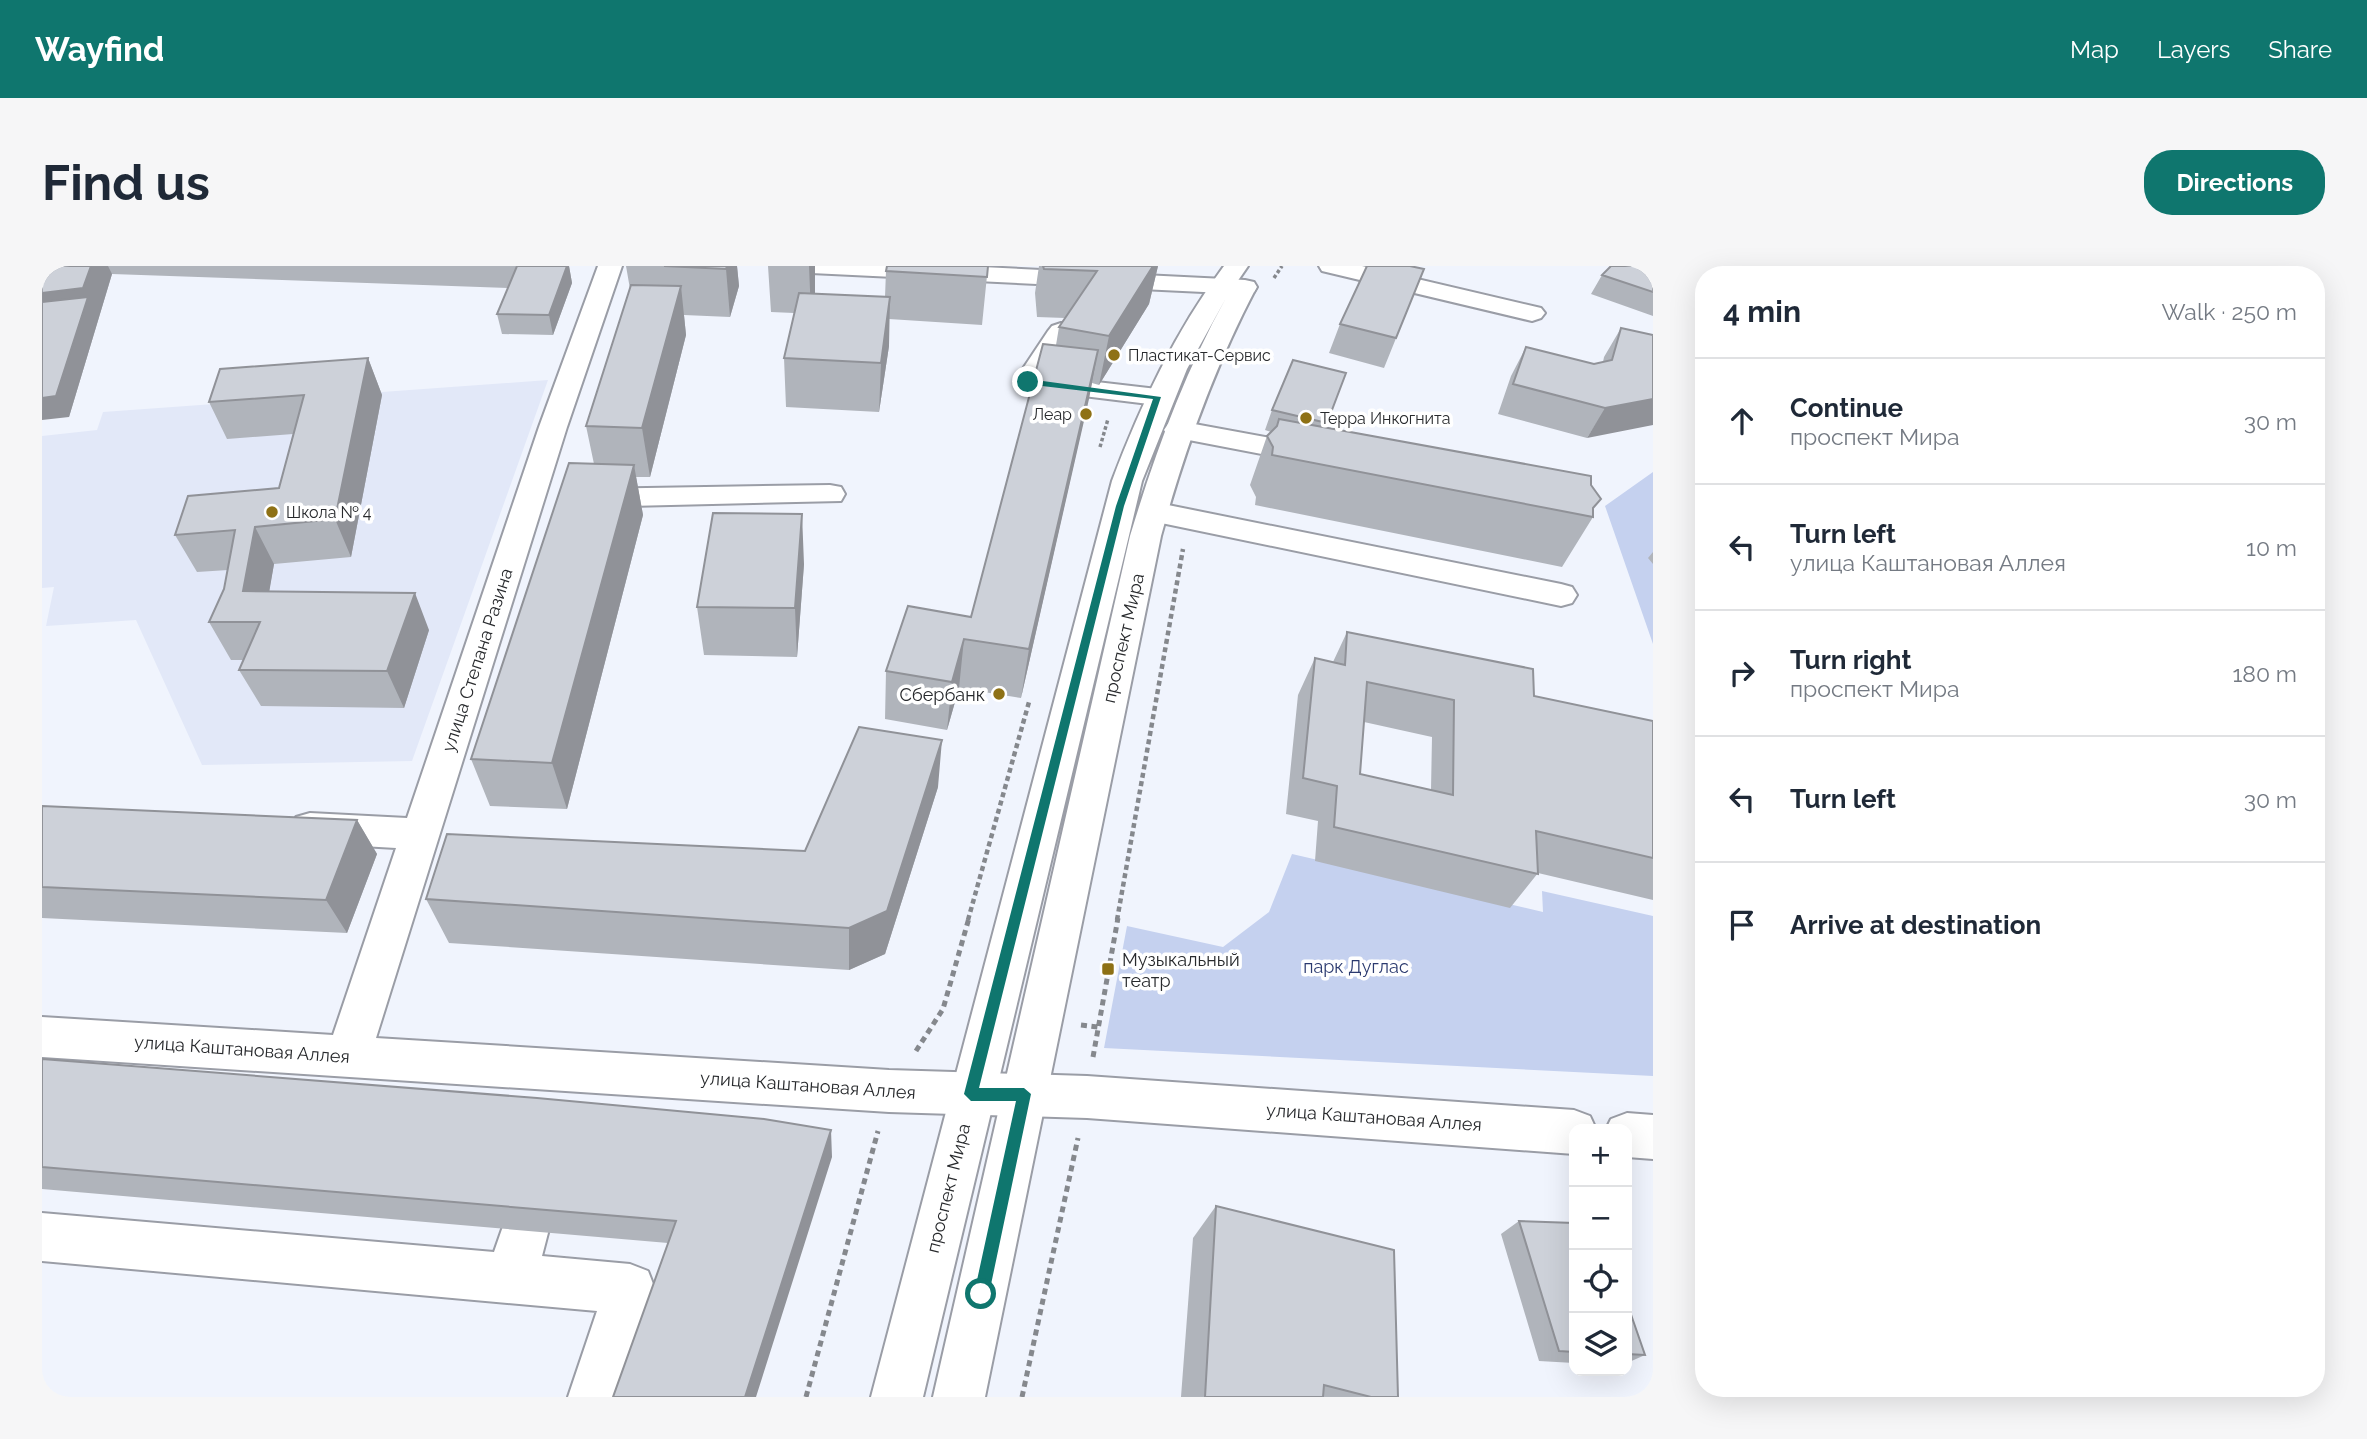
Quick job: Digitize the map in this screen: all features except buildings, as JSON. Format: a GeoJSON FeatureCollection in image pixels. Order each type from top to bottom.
{"type":"FeatureCollection","features":[{"type":"Feature","properties":{"kind":"street","name":"улица Степана Разина"},"geometry":{"type":"LineString","coordinates":[[348,1056],[530,497],[610,266]]}},
{"type":"Feature","properties":{"kind":"street"},"geometry":{"type":"LineString","coordinates":[[811,266],[1246,279]]}},
{"type":"Feature","properties":{"kind":"street"},"geometry":{"type":"LineString","coordinates":[[1331,266],[1532,313]]}},
{"type":"Feature","properties":{"kind":"street"},"geometry":{"type":"LineString","coordinates":[[857,296],[862,268]]}},
{"type":"Feature","properties":{"kind":"street","name":"проспект Мира"},"geometry":{"type":"LineString","coordinates":[[897,1397],[1120,506],[1140,394],[1203,310],[1246,279]]}},
{"type":"Feature","properties":{"kind":"street","name":"проспект Мира"},"geometry":{"type":"LineString","coordinates":[[959,1397],[1115,668],[1171,515],[1178,430],[1186,403],[1246,279]]}},
{"type":"Feature","properties":{"kind":"street"},"geometry":{"type":"LineString","coordinates":[[1061,331],[1028,382],[1140,394]]}},
{"type":"Feature","properties":{"kind":"street"},"geometry":{"type":"LineString","coordinates":[[1178,430],[1338,460]]}},
{"type":"Feature","properties":{"kind":"street"},"geometry":{"type":"LineString","coordinates":[[530,497],[682,499],[830,494]]}},
{"type":"Feature","properties":{"kind":"street"},"geometry":{"type":"LineString","coordinates":[[1171,515],[1561,595]]}},
{"type":"Feature","properties":{"kind":"street"},"geometry":{"type":"LineString","coordinates":[[271,826],[420,834]]}},
{"type":"Feature","properties":{"kind":"street","name":"улица Каштановая Аллея"},"geometry":{"type":"LineString","coordinates":[[59,1050],[348,1056],[889,1091],[1087,1097],[1569,1132]]}},
{"type":"Feature","properties":{"kind":"street"},"geometry":{"type":"LineString","coordinates":[[554,1115],[566,1069]]}},
{"type":"Feature","properties":{"kind":"street"},"geometry":{"type":"LineString","coordinates":[[1632,1135],[1653,1137]]}},
{"type":"Feature","properties":{"kind":"street"},"geometry":{"type":"LineString","coordinates":[[512,1278],[525,1229]]}},
{"type":"Feature","properties":{"kind":"street"},"geometry":{"type":"LineString","coordinates":[[42,1237],[630,1289],[594,1397]]}},
{"type":"Feature","properties":{"kind":"path"},"geometry":{"type":"LineString","coordinates":[[1246,279],[1282,266]]}},
{"type":"Feature","properties":{"kind":"path"},"geometry":{"type":"LineString","coordinates":[[1098,453],[1109,414],[1140,394]]}},
{"type":"Feature","properties":{"kind":"path"},"geometry":{"type":"LineString","coordinates":[[1023,1397],[1087,1097],[1171,515]]}},
{"type":"Feature","properties":{"kind":"path"},"geometry":{"type":"LineString","coordinates":[[806,1397],[889,1091],[943,1009],[1032,691]]}},
{"type":"Feature","properties":{"kind":"shaded area","name":"Школа № 4"},"geometry":{"type":"Polygon","coordinates":[[[548,380],[412,761],[202,765],[136,620],[46,626],[54,587],[42,588],[42,436],[97,430],[103,412],[548,380]]]}},
{"type":"Feature","properties":{"kind":"green space"},"geometry":{"type":"Polygon","coordinates":[[[1653,472],[1653,644],[1605,506],[1653,472]]]}},
{"type":"Feature","properties":{"kind":"green space","name":"парк Дуглас"},"geometry":{"type":"Polygon","coordinates":[[[1292,854],[1543,912],[1542,891],[1653,916],[1653,1076],[1104,1048],[1127,926],[1223,947],[1269,912],[1292,854]]]}},
{"type":"Feature","properties":{"kind":"place","name":"Пластикат-Сервис"},"geometry":{"type":"Point","coordinates":[1114,355]}},
{"type":"Feature","properties":{"kind":"place","name":"Леар"},"geometry":{"type":"Point","coordinates":[1086,414]}},
{"type":"Feature","properties":{"kind":"place","name":"Терра Инкогнита"},"geometry":{"type":"Point","coordinates":[1306,418]}},
{"type":"Feature","properties":{"kind":"place","name":"Школа № 4"},"geometry":{"type":"Point","coordinates":[272,512]}},
{"type":"Feature","properties":{"kind":"place","name":"Сбербанк"},"geometry":{"type":"Point","coordinates":[999,694]}},
{"type":"Feature","properties":{"kind":"place","name":"Музыкальный театр"},"geometry":{"type":"Point","coordinates":[1108,969]}},
{"type":"Feature","properties":{"kind":"route"},"geometry":{"type":"LineString","coordinates":[[981,1294],[1024,1094],[971,1094],[1120,506],[1157,397],[1028,382]]}}]}
